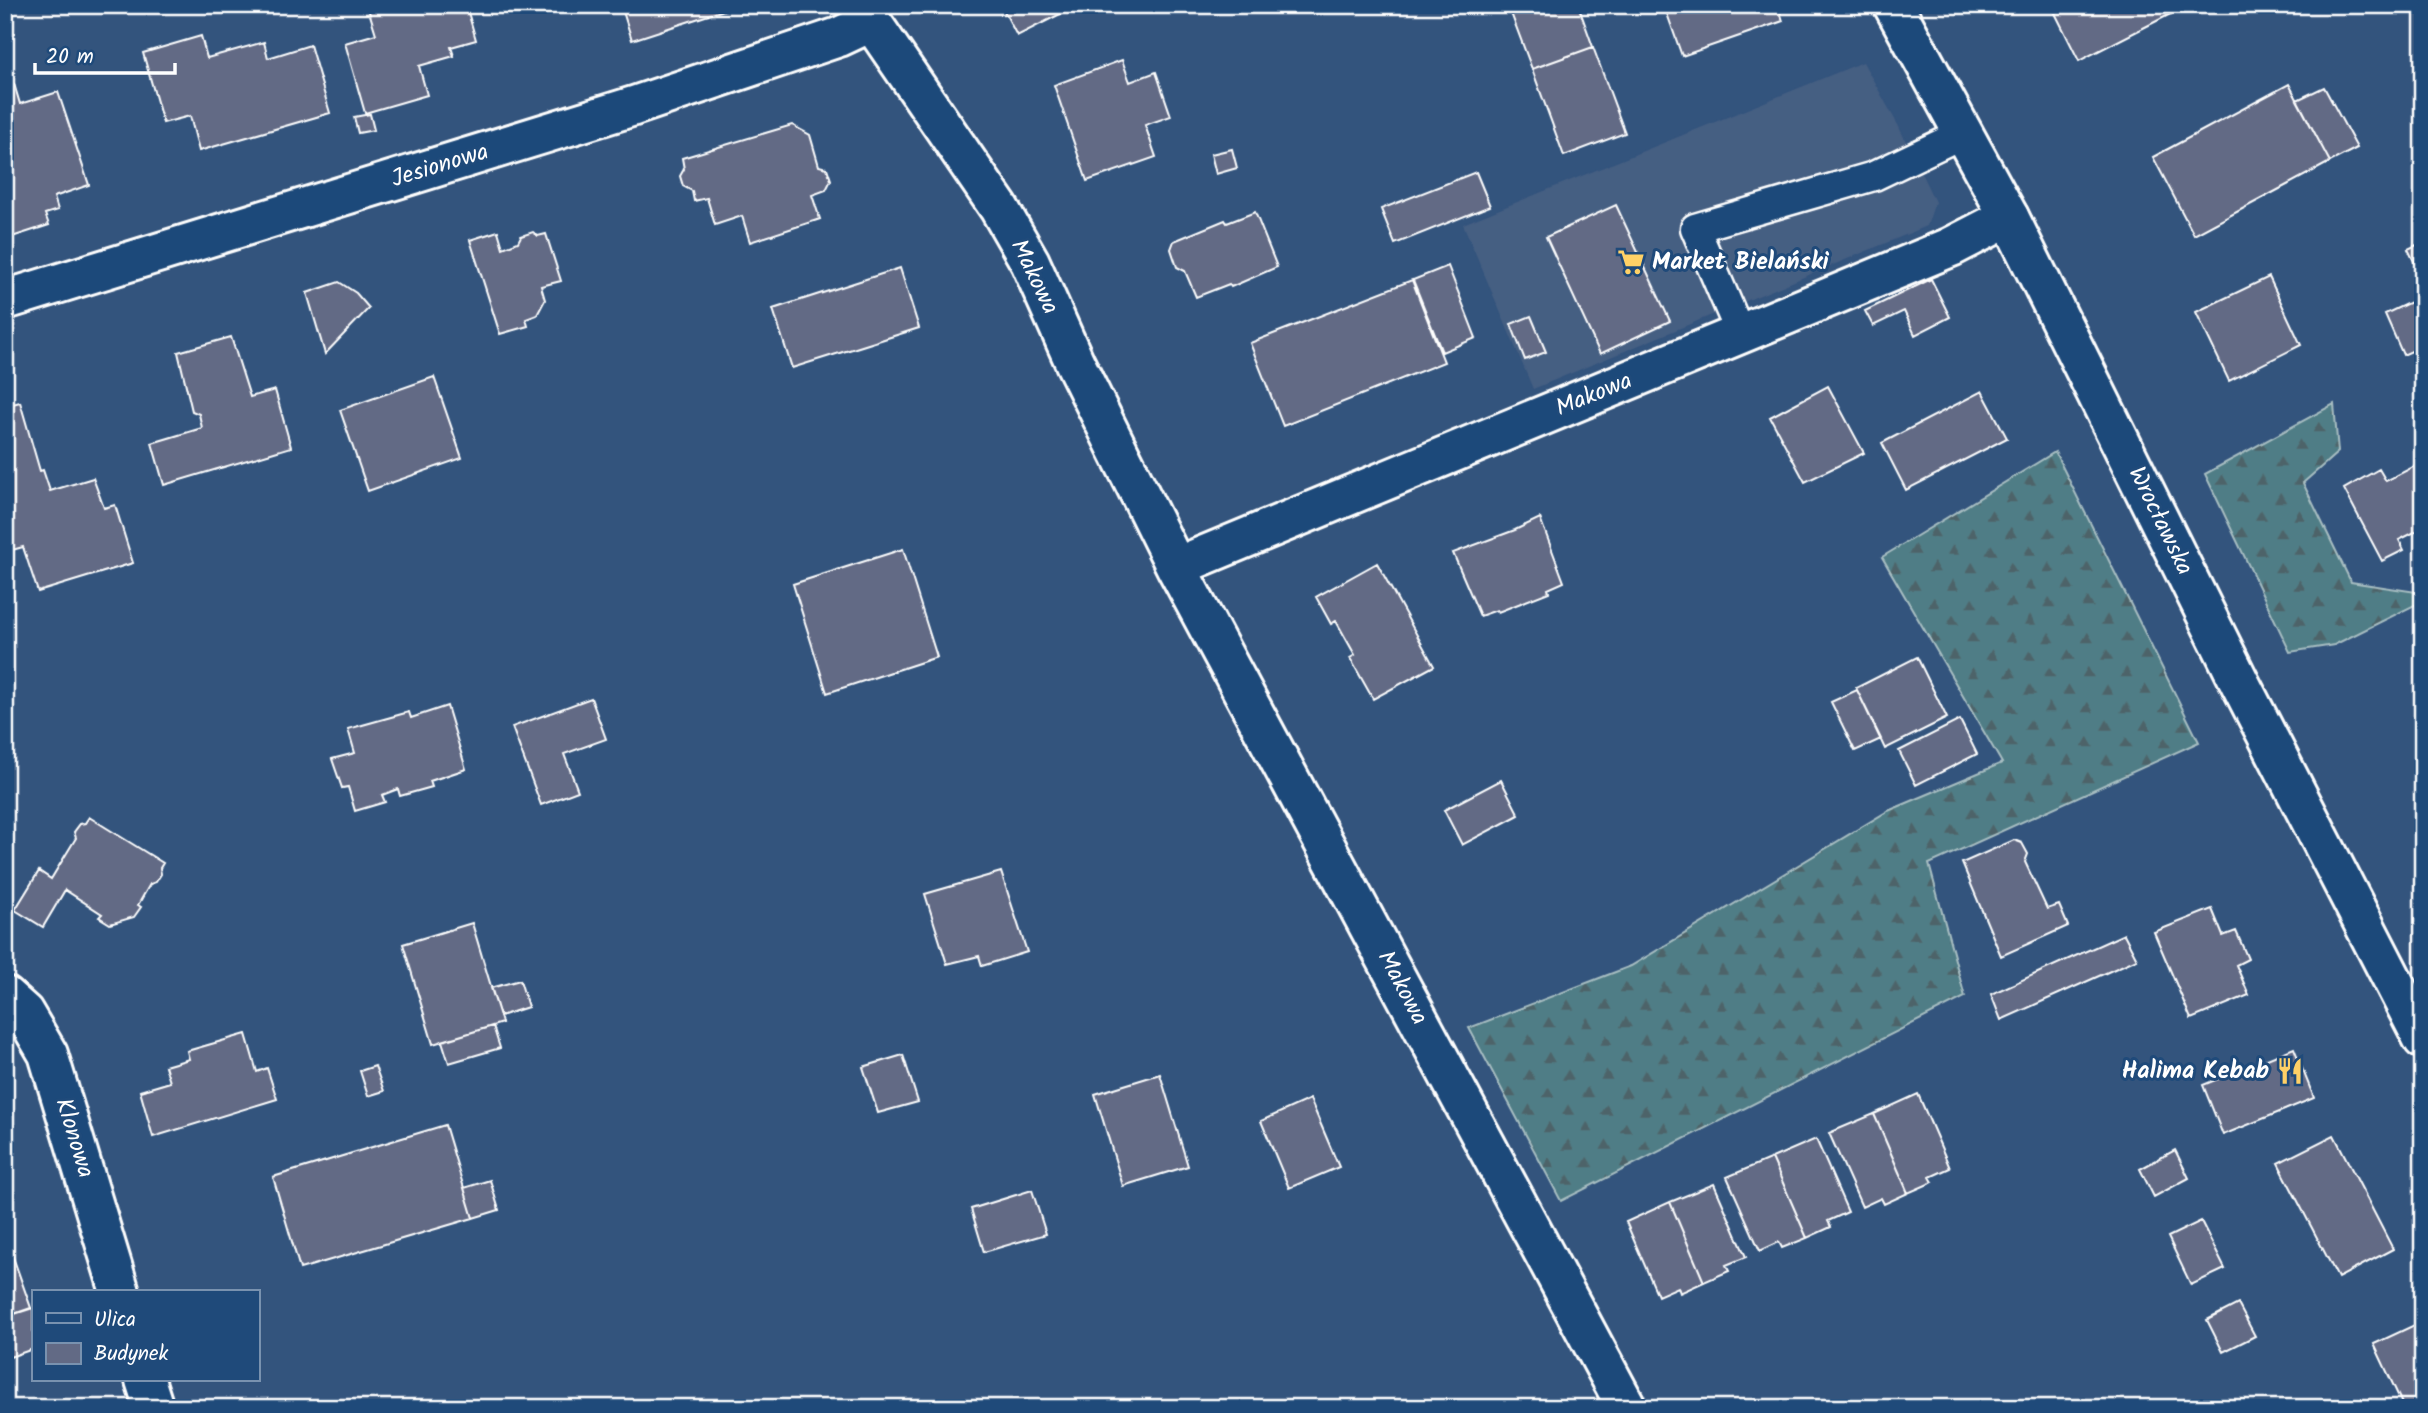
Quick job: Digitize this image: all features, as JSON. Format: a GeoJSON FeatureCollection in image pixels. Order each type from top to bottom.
{"type":"FeatureCollection","features":[{"type":"Feature","properties":{"kind":"street","name":"Wrocławska"},"geometry":{"type":"LineString","coordinates":[[1894,5],[2009,217],[2247,695],[2423,1039]]}},
{"type":"Feature","properties":{"kind":"street","name":"Jesionowa"},"geometry":{"type":"LineString","coordinates":[[5,300],[634,106],[839,37],[865,14]]}},
{"type":"Feature","properties":{"kind":"street","name":"Makowa"},"geometry":{"type":"LineString","coordinates":[[865,14],[999,208],[1030,262],[1075,363],[1176,567],[1627,1408]]}},
{"type":"Feature","properties":{"kind":"street","name":"Makowa"},"geometry":{"type":"LineString","coordinates":[[1176,567],[1951,247],[2009,217]]}},
{"type":"Feature","properties":{"kind":"street","name":"Klonowa"},"geometry":{"type":"LineString","coordinates":[[5,996],[24,1013],[48,1054],[119,1290]]}},
{"type":"Feature","properties":{"kind":"street"},"geometry":{"type":"LineString","coordinates":[[146,1382],[154,1408]]}},
{"type":"Feature","properties":{"kind":"lane"},"geometry":{"type":"LineString","coordinates":[[1741,335],[1695,228],[1874,176],[1964,132]]}},
{"type":"Feature","properties":{"kind":"shaded area"},"geometry":{"type":"Polygon","coordinates":[[[1863,62],[1898,125],[1935,202],[1927,226],[1533,389],[1463,224],[1863,62]]]}},
{"type":"Feature","properties":{"kind":"green space"},"geometry":{"type":"Polygon","coordinates":[[[2334,404],[2338,452],[2303,483],[2351,582],[2423,593],[2423,601],[2334,645],[2290,652],[2205,474],[2334,404]]]}},
{"type":"Feature","properties":{"kind":"green space"},"geometry":{"type":"Polygon","coordinates":[[[2055,452],[2199,742],[1929,864],[1965,997],[1561,1201],[1469,1028],[1631,966],[1888,811],[2002,763],[1882,557],[2055,452]]]}},
{"type":"Feature","properties":{"kind":"building"},"geometry":{"type":"Polygon","coordinates":[[[367,5],[466,5],[476,40],[451,47],[454,56],[419,66],[427,95],[365,113],[345,43],[376,34],[367,5]]]}},
{"type":"Feature","properties":{"kind":"building"},"geometry":{"type":"Polygon","coordinates":[[[621,5],[729,5],[730,8],[632,40],[621,5]]]}},
{"type":"Feature","properties":{"kind":"building"},"geometry":{"type":"Polygon","coordinates":[[[1001,5],[1078,5],[1017,36],[1001,5]]]}},
{"type":"Feature","properties":{"kind":"building"},"geometry":{"type":"Polygon","coordinates":[[[1508,5],[1578,5],[1593,47],[1532,69],[1508,5]]]}},
{"type":"Feature","properties":{"kind":"building"},"geometry":{"type":"Polygon","coordinates":[[[1664,5],[1778,5],[1783,21],[1682,56],[1664,5]]]}},
{"type":"Feature","properties":{"kind":"building"},"geometry":{"type":"Polygon","coordinates":[[[2051,5],[2188,5],[2079,61],[2051,5]]]}},
{"type":"Feature","properties":{"kind":"building"},"geometry":{"type":"Polygon","coordinates":[[[201,36],[207,58],[264,42],[268,58],[310,45],[330,113],[199,151],[190,116],[163,123],[143,53],[201,36]]]}},
{"type":"Feature","properties":{"kind":"building"},"geometry":{"type":"Polygon","coordinates":[[[1593,47],[1625,133],[1564,156],[1532,69],[1593,47]]]}},
{"type":"Feature","properties":{"kind":"building"},"geometry":{"type":"Polygon","coordinates":[[[1122,60],[1130,82],[1156,72],[1171,116],[1145,125],[1156,157],[1087,181],[1054,85],[1122,60]]]}},
{"type":"Feature","properties":{"kind":"building"},"geometry":{"type":"Polygon","coordinates":[[[14,84],[20,104],[58,92],[89,185],[54,197],[58,210],[45,214],[49,225],[12,237],[8,225],[5,227],[5,87],[14,84]]]}},
{"type":"Feature","properties":{"kind":"building"},"geometry":{"type":"Polygon","coordinates":[[[2289,84],[2330,162],[2194,235],[2153,157],[2289,84]]]}},
{"type":"Feature","properties":{"kind":"building"},"geometry":{"type":"Polygon","coordinates":[[[2324,87],[2357,148],[2330,162],[2297,100],[2324,87]]]}},
{"type":"Feature","properties":{"kind":"building"},"geometry":{"type":"Polygon","coordinates":[[[370,114],[374,130],[358,133],[354,117],[370,114]]]}},
{"type":"Feature","properties":{"kind":"building"},"geometry":{"type":"Polygon","coordinates":[[[792,125],[810,135],[819,166],[827,168],[831,180],[826,190],[812,195],[820,219],[750,242],[742,216],[715,225],[707,198],[694,201],[692,191],[683,186],[680,176],[684,169],[682,158],[792,125]]]}},
{"type":"Feature","properties":{"kind":"building"},"geometry":{"type":"Polygon","coordinates":[[[1232,149],[1237,168],[1216,174],[1211,154],[1232,149]]]}},
{"type":"Feature","properties":{"kind":"building"},"geometry":{"type":"Polygon","coordinates":[[[1476,172],[1490,206],[1395,244],[1381,209],[1476,172]]]}},
{"type":"Feature","properties":{"kind":"building"},"geometry":{"type":"Polygon","coordinates":[[[1616,205],[1670,321],[1600,354],[1546,237],[1616,205]]]}},
{"type":"Feature","properties":{"kind":"building"},"geometry":{"type":"Polygon","coordinates":[[[1255,212],[1277,267],[1231,287],[1229,284],[1196,297],[1185,271],[1177,267],[1171,249],[1174,241],[1225,220],[1227,223],[1255,212]]]}},
{"type":"Feature","properties":{"kind":"building"},"geometry":{"type":"Polygon","coordinates":[[[498,231],[503,248],[518,242],[521,236],[533,232],[538,236],[546,234],[561,281],[541,286],[545,300],[537,315],[526,319],[528,326],[500,334],[470,240],[498,231]]]}},
{"type":"Feature","properties":{"kind":"building"},"geometry":{"type":"Polygon","coordinates":[[[2423,242],[2423,280],[2408,249],[2423,242]]]}},
{"type":"Feature","properties":{"kind":"building"},"geometry":{"type":"Polygon","coordinates":[[[1448,266],[1476,338],[1442,352],[1413,280],[1448,266]]]}},
{"type":"Feature","properties":{"kind":"building"},"geometry":{"type":"Polygon","coordinates":[[[900,268],[919,328],[792,368],[773,309],[900,268]]]}},
{"type":"Feature","properties":{"kind":"building"},"geometry":{"type":"Polygon","coordinates":[[[2269,277],[2301,345],[2229,381],[2196,312],[2269,277]]]}},
{"type":"Feature","properties":{"kind":"building"},"geometry":{"type":"Polygon","coordinates":[[[1931,279],[1950,317],[1915,335],[1904,311],[1873,326],[1865,311],[1931,279]]]}},
{"type":"Feature","properties":{"kind":"building"},"geometry":{"type":"Polygon","coordinates":[[[1412,280],[1444,362],[1283,426],[1250,343],[1412,280]]]}},
{"type":"Feature","properties":{"kind":"building"},"geometry":{"type":"Polygon","coordinates":[[[339,282],[356,293],[369,308],[325,354],[307,293],[339,282]]]}},
{"type":"Feature","properties":{"kind":"building"},"geometry":{"type":"Polygon","coordinates":[[[2423,296],[2423,346],[2403,355],[2385,314],[2423,296]]]}},
{"type":"Feature","properties":{"kind":"building"},"geometry":{"type":"Polygon","coordinates":[[[1531,316],[1546,352],[1525,360],[1511,324],[1531,316]]]}},
{"type":"Feature","properties":{"kind":"building"},"geometry":{"type":"Polygon","coordinates":[[[231,337],[250,397],[275,390],[291,447],[164,485],[152,443],[202,428],[199,414],[192,411],[178,352],[231,337]]]}},
{"type":"Feature","properties":{"kind":"building"},"geometry":{"type":"Polygon","coordinates":[[[434,377],[462,458],[368,491],[340,410],[434,377]]]}},
{"type":"Feature","properties":{"kind":"building"},"geometry":{"type":"Polygon","coordinates":[[[1828,386],[1864,453],[1805,482],[1770,417],[1828,386]]]}},
{"type":"Feature","properties":{"kind":"building"},"geometry":{"type":"Polygon","coordinates":[[[1982,391],[2007,438],[1906,490],[1882,443],[1982,391]]]}},
{"type":"Feature","properties":{"kind":"building"},"geometry":{"type":"Polygon","coordinates":[[[20,402],[40,471],[43,470],[50,491],[93,478],[104,508],[115,505],[133,563],[38,592],[23,547],[5,552],[5,406],[20,402]]]}},
{"type":"Feature","properties":{"kind":"building"},"geometry":{"type":"Polygon","coordinates":[[[2417,465],[2423,476],[2423,528],[2399,540],[2404,550],[2382,561],[2344,489],[2379,469],[2386,481],[2417,465]]]}},
{"type":"Feature","properties":{"kind":"building"},"geometry":{"type":"Polygon","coordinates":[[[1540,518],[1564,582],[1548,589],[1549,592],[1498,612],[1497,610],[1480,616],[1453,553],[1540,518]]]}},
{"type":"Feature","properties":{"kind":"building"},"geometry":{"type":"Polygon","coordinates":[[[903,549],[937,657],[827,693],[793,584],[903,549]]]}},
{"type":"Feature","properties":{"kind":"building"},"geometry":{"type":"Polygon","coordinates":[[[1377,563],[1434,666],[1373,699],[1350,658],[1355,655],[1336,621],[1331,624],[1316,597],[1377,563]]]}},
{"type":"Feature","properties":{"kind":"building"},"geometry":{"type":"Polygon","coordinates":[[[1917,657],[1947,718],[1885,749],[1856,688],[1917,657]]]}},
{"type":"Feature","properties":{"kind":"building"},"geometry":{"type":"Polygon","coordinates":[[[1857,690],[1881,739],[1855,751],[1831,702],[1857,690]]]}},
{"type":"Feature","properties":{"kind":"building"},"geometry":{"type":"Polygon","coordinates":[[[591,698],[606,739],[564,754],[578,791],[541,805],[512,727],[591,698]]]}},
{"type":"Feature","properties":{"kind":"building"},"geometry":{"type":"Polygon","coordinates":[[[447,706],[466,769],[430,781],[432,787],[400,796],[398,789],[382,795],[385,802],[355,811],[348,787],[342,788],[332,759],[355,753],[348,729],[409,712],[411,718],[447,706]]]}},
{"type":"Feature","properties":{"kind":"building"},"geometry":{"type":"Polygon","coordinates":[[[1960,720],[1977,754],[1916,785],[1899,751],[1960,720]]]}},
{"type":"Feature","properties":{"kind":"building"},"geometry":{"type":"Polygon","coordinates":[[[1501,780],[1519,815],[1462,845],[1444,810],[1501,780]]]}},
{"type":"Feature","properties":{"kind":"building"},"geometry":{"type":"Polygon","coordinates":[[[89,817],[163,863],[161,874],[156,882],[150,884],[134,917],[110,924],[99,917],[102,914],[65,890],[43,927],[15,910],[39,871],[51,879],[76,838],[74,832],[89,817]]]}},
{"type":"Feature","properties":{"kind":"building"},"geometry":{"type":"Polygon","coordinates":[[[2014,840],[2022,843],[2028,854],[2025,862],[2047,909],[2059,905],[2068,926],[2001,956],[1962,863],[2014,840]]]}},
{"type":"Feature","properties":{"kind":"building"},"geometry":{"type":"Polygon","coordinates":[[[1001,872],[1027,952],[982,966],[979,956],[947,964],[925,894],[1001,872]]]}},
{"type":"Feature","properties":{"kind":"building"},"geometry":{"type":"Polygon","coordinates":[[[2212,909],[2223,936],[2236,931],[2248,959],[2236,965],[2249,995],[2191,1019],[2154,932],[2212,909]]]}},
{"type":"Feature","properties":{"kind":"building"},"geometry":{"type":"Polygon","coordinates":[[[472,923],[502,1023],[433,1044],[403,944],[472,923]]]}},
{"type":"Feature","properties":{"kind":"building"},"geometry":{"type":"Polygon","coordinates":[[[2124,934],[2137,959],[2001,1020],[1991,994],[2124,934]]]}},
{"type":"Feature","properties":{"kind":"building"},"geometry":{"type":"Polygon","coordinates":[[[520,980],[528,1007],[500,1016],[491,988],[520,980]]]}},
{"type":"Feature","properties":{"kind":"building"},"geometry":{"type":"Polygon","coordinates":[[[493,1026],[500,1048],[449,1063],[442,1041],[493,1026]]]}},
{"type":"Feature","properties":{"kind":"building"},"geometry":{"type":"Polygon","coordinates":[[[246,1034],[257,1072],[267,1068],[277,1099],[153,1137],[140,1091],[170,1082],[165,1066],[189,1059],[187,1051],[246,1034]]]}},
{"type":"Feature","properties":{"kind":"building"},"geometry":{"type":"Polygon","coordinates":[[[2294,1048],[2314,1098],[2223,1135],[2203,1085],[2294,1048]]]}},
{"type":"Feature","properties":{"kind":"building"},"geometry":{"type":"Polygon","coordinates":[[[903,1055],[918,1102],[878,1113],[863,1067],[903,1055]]]}},
{"type":"Feature","properties":{"kind":"building"},"geometry":{"type":"Polygon","coordinates":[[[375,1066],[384,1091],[368,1096],[360,1071],[375,1066]]]}},
{"type":"Feature","properties":{"kind":"building"},"geometry":{"type":"Polygon","coordinates":[[[1160,1074],[1188,1166],[1123,1186],[1095,1094],[1160,1074]]]}},
{"type":"Feature","properties":{"kind":"building"},"geometry":{"type":"Polygon","coordinates":[[[1918,1094],[1950,1168],[1930,1177],[1933,1182],[1908,1193],[1874,1114],[1918,1094]]]}},
{"type":"Feature","properties":{"kind":"building"},"geometry":{"type":"Polygon","coordinates":[[[1310,1099],[1339,1167],[1289,1188],[1261,1121],[1310,1099]]]}},
{"type":"Feature","properties":{"kind":"building"},"geometry":{"type":"Polygon","coordinates":[[[1874,1114],[1908,1193],[1884,1204],[1881,1198],[1862,1207],[1829,1133],[1874,1114]]]}},
{"type":"Feature","properties":{"kind":"building"},"geometry":{"type":"Polygon","coordinates":[[[445,1125],[473,1218],[300,1269],[273,1177],[445,1125]]]}},
{"type":"Feature","properties":{"kind":"building"},"geometry":{"type":"Polygon","coordinates":[[[2334,1135],[2393,1249],[2338,1278],[2278,1163],[2334,1135]]]}},
{"type":"Feature","properties":{"kind":"building"},"geometry":{"type":"Polygon","coordinates":[[[1816,1139],[1848,1212],[1828,1221],[1831,1227],[1807,1238],[1772,1158],[1816,1139]]]}},
{"type":"Feature","properties":{"kind":"building"},"geometry":{"type":"Polygon","coordinates":[[[2175,1150],[2189,1178],[2154,1197],[2140,1169],[2175,1150]]]}},
{"type":"Feature","properties":{"kind":"building"},"geometry":{"type":"Polygon","coordinates":[[[1772,1158],[1807,1238],[1782,1248],[1779,1242],[1760,1251],[1727,1177],[1772,1158]]]}},
{"type":"Feature","properties":{"kind":"building"},"geometry":{"type":"Polygon","coordinates":[[[490,1180],[499,1210],[473,1218],[464,1188],[490,1180]]]}},
{"type":"Feature","properties":{"kind":"building"},"geometry":{"type":"Polygon","coordinates":[[[1714,1184],[1746,1257],[1726,1265],[1729,1271],[1704,1282],[1670,1202],[1714,1184]]]}},
{"type":"Feature","properties":{"kind":"building"},"geometry":{"type":"Polygon","coordinates":[[[1032,1190],[1046,1234],[984,1252],[971,1209],[1032,1190]]]}},
{"type":"Feature","properties":{"kind":"building"},"geometry":{"type":"Polygon","coordinates":[[[1670,1202],[1704,1282],[1680,1293],[1678,1287],[1658,1296],[1626,1222],[1670,1202]]]}},
{"type":"Feature","properties":{"kind":"building"},"geometry":{"type":"Polygon","coordinates":[[[2201,1221],[2225,1269],[2191,1285],[2168,1237],[2201,1221]]]}},
{"type":"Feature","properties":{"kind":"building"},"geometry":{"type":"Polygon","coordinates":[[[8,1243],[31,1308],[5,1317],[5,1244],[8,1243]]]}},
{"type":"Feature","properties":{"kind":"building"},"geometry":{"type":"Polygon","coordinates":[[[2238,1304],[2255,1336],[2223,1352],[2207,1320],[2238,1304]]]}},
{"type":"Feature","properties":{"kind":"building"},"geometry":{"type":"Polygon","coordinates":[[[32,1308],[32,1349],[10,1357],[5,1344],[5,1317],[32,1308]]]}},
{"type":"Feature","properties":{"kind":"building"},"geometry":{"type":"Polygon","coordinates":[[[2423,1321],[2423,1408],[2404,1408],[2374,1344],[2423,1321]]]}},
{"type":"Feature","properties":{"kind":"place","name":"Market Bielański"},"geometry":{"type":"Point","coordinates":[1631,262]}},
{"type":"Feature","properties":{"kind":"place","name":"Halima Kebab"},"geometry":{"type":"Point","coordinates":[2290,1071]}}]}
